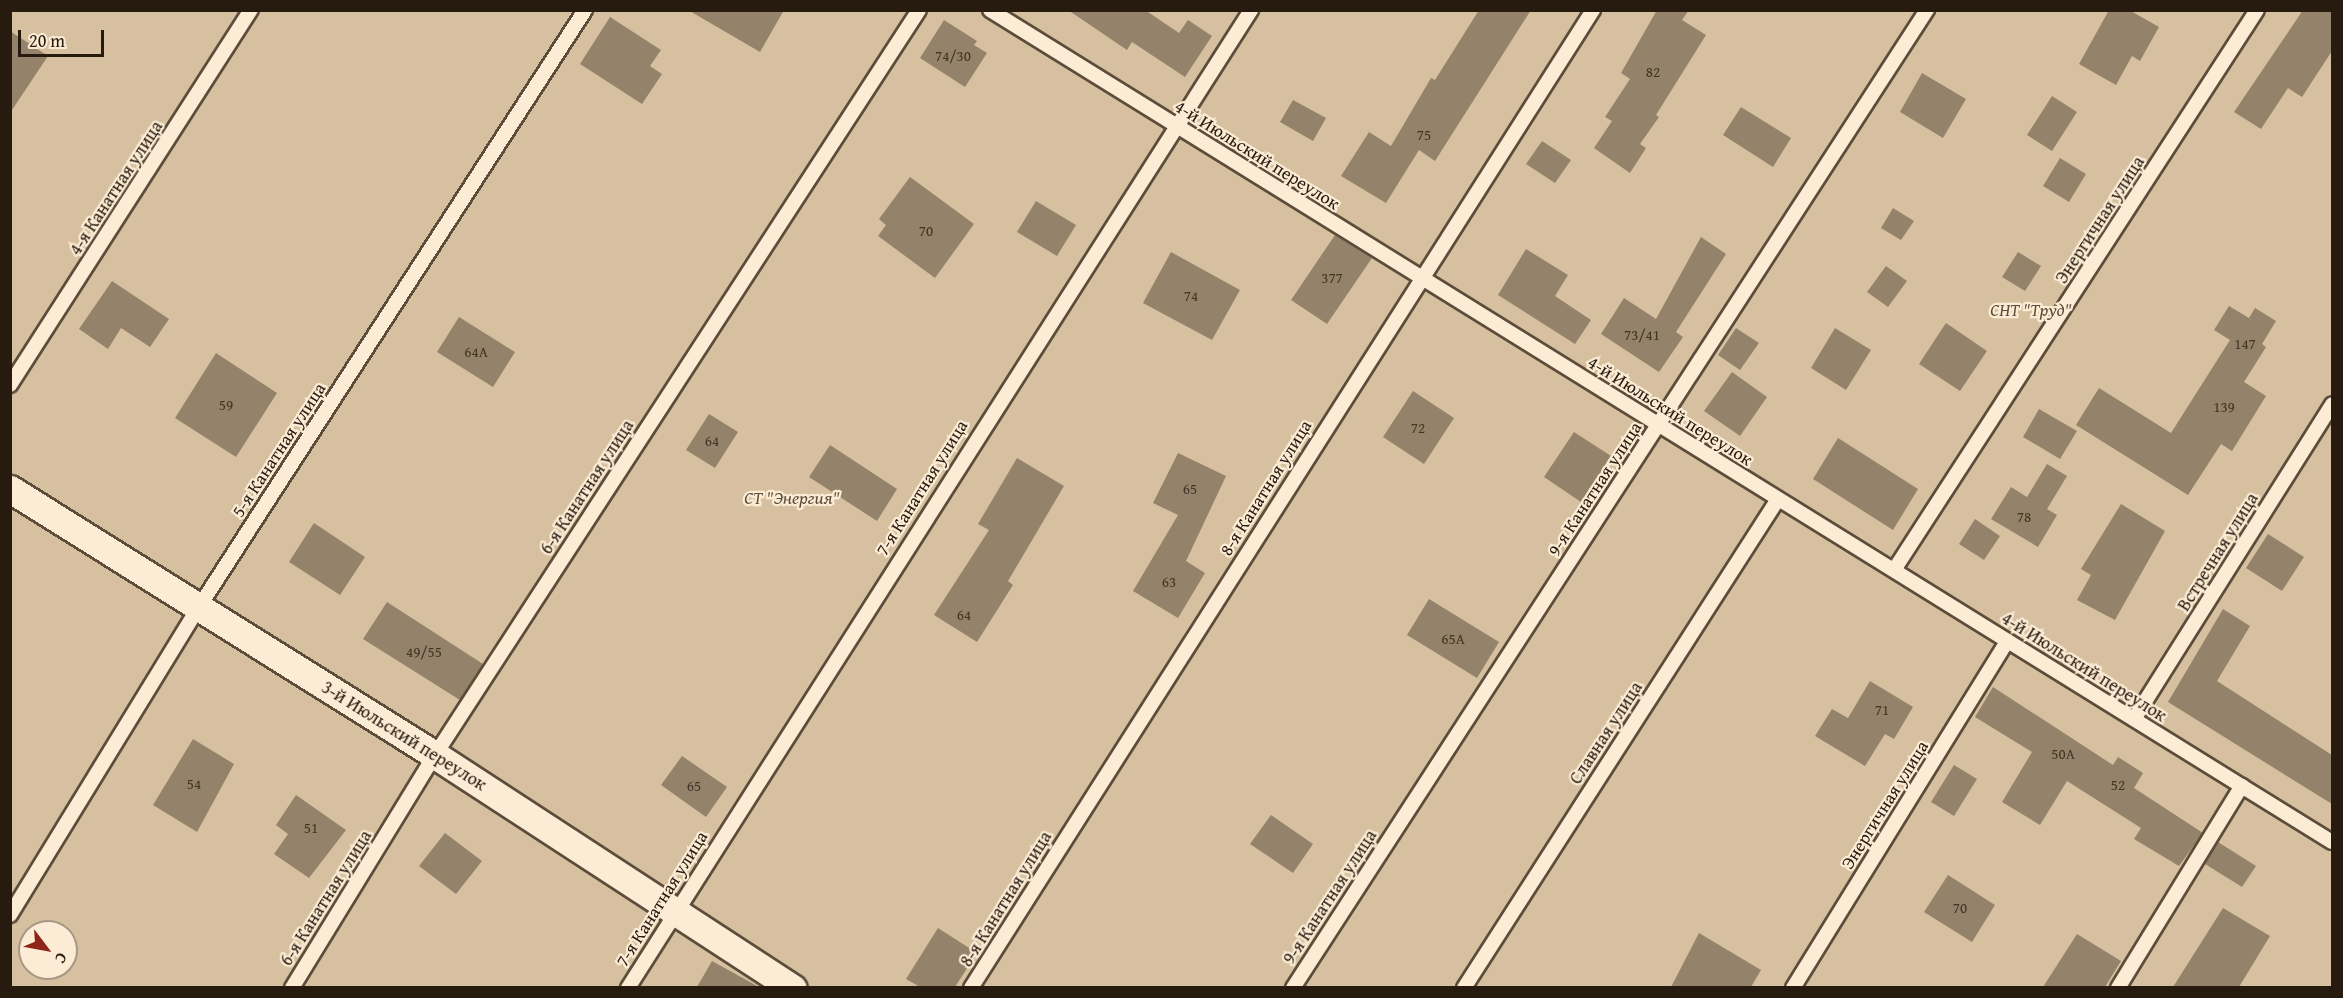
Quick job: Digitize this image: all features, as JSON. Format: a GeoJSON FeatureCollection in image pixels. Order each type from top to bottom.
{"type":"FeatureCollection","features":[{"type":"Feature","properties":{"kind":"street","name":"3-й Июльский переулок"},"geometry":{"type":"LineString","coordinates":[[10,489],[435,755],[794,987]]}},
{"type":"Feature","properties":{"kind":"lane","name":"4-я Канатная улица"},"geometry":{"type":"LineString","coordinates":[[10,385],[251,10]]}},
{"type":"Feature","properties":{"kind":"lane","name":"5-я Канатная улица"},"geometry":{"type":"LineString","coordinates":[[10,915],[199,607],[585,10]]}},
{"type":"Feature","properties":{"kind":"lane","name":"6-я Канатная улица"},"geometry":{"type":"LineString","coordinates":[[292,987],[435,755],[919,10]]}},
{"type":"Feature","properties":{"kind":"lane","name":"4-й Июльский переулок"},"geometry":{"type":"LineString","coordinates":[[990,10],[2332,842]]}},
{"type":"Feature","properties":{"kind":"lane","name":"7-я Канатная улица"},"geometry":{"type":"LineString","coordinates":[[628,987],[1174,125],[1251,10]]}},
{"type":"Feature","properties":{"kind":"lane","name":"8-я Канатная улица"},"geometry":{"type":"LineString","coordinates":[[971,987],[1420,277],[1593,10]]}},
{"type":"Feature","properties":{"kind":"lane","name":"9-я Канатная улица"},"geometry":{"type":"LineString","coordinates":[[1293,987],[1927,10]]}},
{"type":"Feature","properties":{"kind":"lane","name":"Энергичная улица"},"geometry":{"type":"LineString","coordinates":[[1894,570],[2257,10]]}},
{"type":"Feature","properties":{"kind":"lane","name":"Встречная улица"},"geometry":{"type":"LineString","coordinates":[[2134,719],[2332,404]]}},
{"type":"Feature","properties":{"kind":"lane","name":"Славная улица"},"geometry":{"type":"LineString","coordinates":[[1464,987],[1778,499]]}},
{"type":"Feature","properties":{"kind":"lane","name":"Энергичная улица"},"geometry":{"type":"LineString","coordinates":[[1793,987],[2007,641]]}},
{"type":"Feature","properties":{"kind":"lane"},"geometry":{"type":"LineString","coordinates":[[2118,987],[2242,786]]}},
{"type":"Feature","properties":{"kind":"green space","name":"СТ \"Энергия\""},"geometry":{"type":"Polygon","coordinates":[[[10,11],[2332,11],[2332,987],[11,987],[10,11]]]}},
{"type":"Feature","properties":{"kind":"building"},"geometry":{"type":"Polygon","coordinates":[[[688,10],[784,10],[760,52],[688,10]]]}},
{"type":"Feature","properties":{"kind":"building"},"geometry":{"type":"Polygon","coordinates":[[[1068,10],[1145,10],[1179,33],[1188,20],[1212,36],[1185,77],[1132,42],[1127,50],[1068,10]]]}},
{"type":"Feature","properties":{"kind":"building"},"geometry":{"type":"Polygon","coordinates":[[[1479,10],[1531,10],[1435,161],[1419,150],[1386,203],[1341,176],[1369,132],[1391,146],[1431,78],[1435,80],[1479,10]]]}},
{"type":"Feature","properties":{"kind":"building"},"geometry":{"type":"Polygon","coordinates":[[[1657,10],[1689,10],[1682,20],[1706,35],[1656,115],[1659,117],[1640,144],[1646,148],[1630,173],[1594,148],[1612,121],[1605,117],[1630,79],[1621,73],[1657,10]]]}},
{"type":"Feature","properties":{"kind":"building"},"geometry":{"type":"Polygon","coordinates":[[[2109,10],[2129,10],[2159,27],[2140,61],[2132,56],[2116,85],[2079,64],[2109,10]]]}},
{"type":"Feature","properties":{"kind":"building"},"geometry":{"type":"Polygon","coordinates":[[[2303,10],[2332,10],[2332,51],[2302,97],[2288,88],[2261,129],[2234,112],[2303,10]]]}},
{"type":"Feature","properties":{"kind":"building"},"geometry":{"type":"Polygon","coordinates":[[[610,17],[661,50],[650,66],[662,74],[642,104],[580,64],[610,17]]]}},
{"type":"Feature","properties":{"kind":"building"},"geometry":{"type":"Polygon","coordinates":[[[944,20],[977,41],[974,45],[987,53],[965,87],[920,58],[944,20]]]}},
{"type":"Feature","properties":{"kind":"building"},"geometry":{"type":"Polygon","coordinates":[[[10,31],[48,56],[10,113],[10,31]]]}},
{"type":"Feature","properties":{"kind":"building"},"geometry":{"type":"Polygon","coordinates":[[[1922,73],[1966,99],[1943,138],[1900,112],[1922,73]]]}},
{"type":"Feature","properties":{"kind":"building"},"geometry":{"type":"Polygon","coordinates":[[[2052,96],[2077,112],[2052,151],[2027,135],[2052,96]]]}},
{"type":"Feature","properties":{"kind":"building"},"geometry":{"type":"Polygon","coordinates":[[[1293,100],[1326,118],[1313,141],[1280,122],[1293,100]]]}},
{"type":"Feature","properties":{"kind":"building"},"geometry":{"type":"Polygon","coordinates":[[[1741,107],[1791,138],[1773,167],[1723,135],[1741,107]]]}},
{"type":"Feature","properties":{"kind":"building"},"geometry":{"type":"Polygon","coordinates":[[[1542,141],[1571,160],[1555,183],[1526,164],[1542,141]]]}},
{"type":"Feature","properties":{"kind":"building"},"geometry":{"type":"Polygon","coordinates":[[[2060,158],[2086,174],[2069,202],[2043,186],[2060,158]]]}},
{"type":"Feature","properties":{"kind":"building"},"geometry":{"type":"Polygon","coordinates":[[[910,177],[974,224],[935,278],[878,236],[886,225],[879,219],[910,177]]]}},
{"type":"Feature","properties":{"kind":"building"},"geometry":{"type":"Polygon","coordinates":[[[1036,201],[1076,225],[1057,256],[1017,232],[1036,201]]]}},
{"type":"Feature","properties":{"kind":"building"},"geometry":{"type":"Polygon","coordinates":[[[1893,208],[1914,221],[1901,240],[1881,228],[1893,208]]]}},
{"type":"Feature","properties":{"kind":"building"},"geometry":{"type":"Polygon","coordinates":[[[1335,235],[1372,258],[1327,324],[1291,300],[1335,235]]]}},
{"type":"Feature","properties":{"kind":"building"},"geometry":{"type":"Polygon","coordinates":[[[1701,237],[1726,254],[1676,332],[1683,337],[1659,372],[1601,334],[1624,298],[1656,319],[1701,237]]]}},
{"type":"Feature","properties":{"kind":"building"},"geometry":{"type":"Polygon","coordinates":[[[1526,249],[1568,275],[1555,296],[1591,320],[1575,344],[1498,295],[1526,249]]]}},
{"type":"Feature","properties":{"kind":"building"},"geometry":{"type":"Polygon","coordinates":[[[1171,252],[1240,290],[1212,340],[1143,303],[1171,252]]]}},
{"type":"Feature","properties":{"kind":"building"},"geometry":{"type":"Polygon","coordinates":[[[2018,252],[2041,266],[2025,291],[2002,277],[2018,252]]]}},
{"type":"Feature","properties":{"kind":"building"},"geometry":{"type":"Polygon","coordinates":[[[1886,266],[1907,281],[1888,307],[1867,292],[1886,266]]]}},
{"type":"Feature","properties":{"kind":"building"},"geometry":{"type":"Polygon","coordinates":[[[112,281],[169,319],[150,347],[121,328],[108,349],[79,329],[112,281]]]}},
{"type":"Feature","properties":{"kind":"building"},"geometry":{"type":"Polygon","coordinates":[[[2229,306],[2249,318],[2255,308],[2276,321],[2262,344],[2266,347],[2244,382],[2266,396],[2232,451],[2221,444],[2188,495],[2076,425],[2099,388],[2171,433],[2230,340],[2214,330],[2229,306]]]}},
{"type":"Feature","properties":{"kind":"building"},"geometry":{"type":"Polygon","coordinates":[[[459,317],[515,352],[493,387],[437,352],[459,317]]]}},
{"type":"Feature","properties":{"kind":"building"},"geometry":{"type":"Polygon","coordinates":[[[1946,323],[1987,351],[1960,391],[1919,364],[1946,323]]]}},
{"type":"Feature","properties":{"kind":"building"},"geometry":{"type":"Polygon","coordinates":[[[1736,328],[1759,343],[1740,370],[1718,355],[1736,328]]]}},
{"type":"Feature","properties":{"kind":"building"},"geometry":{"type":"Polygon","coordinates":[[[1835,328],[1871,350],[1846,390],[1811,368],[1835,328]]]}},
{"type":"Feature","properties":{"kind":"building"},"geometry":{"type":"Polygon","coordinates":[[[216,353],[277,393],[236,457],[175,418],[216,353]]]}},
{"type":"Feature","properties":{"kind":"building"},"geometry":{"type":"Polygon","coordinates":[[[1732,372],[1767,397],[1740,436],[1704,411],[1732,372]]]}},
{"type":"Feature","properties":{"kind":"building"},"geometry":{"type":"Polygon","coordinates":[[[1413,391],[1454,418],[1424,464],[1383,437],[1413,391]]]}},
{"type":"Feature","properties":{"kind":"building"},"geometry":{"type":"Polygon","coordinates":[[[2039,409],[2077,431],[2060,459],[2023,437],[2039,409]]]}},
{"type":"Feature","properties":{"kind":"building"},"geometry":{"type":"Polygon","coordinates":[[[709,414],[738,432],[715,468],[686,450],[709,414]]]}},
{"type":"Feature","properties":{"kind":"building"},"geometry":{"type":"Polygon","coordinates":[[[1574,432],[1611,456],[1581,502],[1544,477],[1574,432]]]}},
{"type":"Feature","properties":{"kind":"building"},"geometry":{"type":"Polygon","coordinates":[[[1838,438],[1918,489],[1893,530],[1813,479],[1838,438]]]}},
{"type":"Feature","properties":{"kind":"building"},"geometry":{"type":"Polygon","coordinates":[[[830,445],[897,489],[877,521],[809,477],[830,445]]]}},
{"type":"Feature","properties":{"kind":"building"},"geometry":{"type":"Polygon","coordinates":[[[1178,453],[1226,476],[1186,561],[1205,573],[1178,618],[1133,591],[1178,515],[1153,503],[1178,453]]]}},
{"type":"Feature","properties":{"kind":"building"},"geometry":{"type":"Polygon","coordinates":[[[1017,458],[1064,486],[1008,581],[1013,585],[977,642],[934,615],[989,530],[978,524],[1017,458]]]}},
{"type":"Feature","properties":{"kind":"building"},"geometry":{"type":"Polygon","coordinates":[[[2047,464],[2067,476],[2047,509],[2057,515],[2038,547],[1991,519],[2011,487],[2027,497],[2047,464]]]}},
{"type":"Feature","properties":{"kind":"building"},"geometry":{"type":"Polygon","coordinates":[[[2121,504],[2165,531],[2115,620],[2077,600],[2091,575],[2081,569],[2121,504]]]}},
{"type":"Feature","properties":{"kind":"building"},"geometry":{"type":"Polygon","coordinates":[[[1975,519],[2000,536],[1984,560],[1959,544],[1975,519]]]}},
{"type":"Feature","properties":{"kind":"building"},"geometry":{"type":"Polygon","coordinates":[[[314,523],[365,557],[340,595],[289,562],[314,523]]]}},
{"type":"Feature","properties":{"kind":"building"},"geometry":{"type":"Polygon","coordinates":[[[2268,534],[2304,557],[2282,591],[2246,568],[2268,534]]]}},
{"type":"Feature","properties":{"kind":"building"},"geometry":{"type":"Polygon","coordinates":[[[1429,599],[1499,642],[1477,678],[1407,635],[1429,599]]]}},
{"type":"Feature","properties":{"kind":"building"},"geometry":{"type":"Polygon","coordinates":[[[387,602],[483,664],[460,700],[363,639],[387,602]]]}},
{"type":"Feature","properties":{"kind":"building"},"geometry":{"type":"Polygon","coordinates":[[[2223,609],[2250,626],[2217,681],[2332,755],[2332,804],[2168,702],[2223,609]]]}},
{"type":"Feature","properties":{"kind":"building"},"geometry":{"type":"Polygon","coordinates":[[[1870,681],[1913,707],[1894,739],[1885,734],[1865,766],[1815,736],[1832,709],[1848,718],[1870,681]]]}},
{"type":"Feature","properties":{"kind":"building"},"geometry":{"type":"Polygon","coordinates":[[[1993,687],[2113,765],[2118,757],[2143,773],[2134,788],[2203,833],[2179,866],[2134,839],[2141,828],[2067,781],[2040,825],[2002,802],[2032,752],[1975,717],[1993,687]]]}},
{"type":"Feature","properties":{"kind":"building"},"geometry":{"type":"Polygon","coordinates":[[[193,739],[234,764],[197,832],[153,805],[193,739]]]}},
{"type":"Feature","properties":{"kind":"building"},"geometry":{"type":"Polygon","coordinates":[[[682,756],[727,787],[706,817],[661,785],[682,756]]]}},
{"type":"Feature","properties":{"kind":"building"},"geometry":{"type":"Polygon","coordinates":[[[1954,765],[1977,779],[1954,816],[1931,802],[1954,765]]]}},
{"type":"Feature","properties":{"kind":"building"},"geometry":{"type":"Polygon","coordinates":[[[296,795],[346,830],[309,878],[274,854],[288,834],[276,825],[296,795]]]}},
{"type":"Feature","properties":{"kind":"building"},"geometry":{"type":"Polygon","coordinates":[[[1271,815],[1313,844],[1293,873],[1250,844],[1271,815]]]}},
{"type":"Feature","properties":{"kind":"building"},"geometry":{"type":"Polygon","coordinates":[[[445,833],[482,861],[456,894],[419,866],[445,833]]]}},
{"type":"Feature","properties":{"kind":"building"},"geometry":{"type":"Polygon","coordinates":[[[2218,842],[2256,866],[2242,887],[2205,864],[2218,842]]]}},
{"type":"Feature","properties":{"kind":"building"},"geometry":{"type":"Polygon","coordinates":[[[1948,875],[1995,905],[1972,942],[1924,912],[1948,875]]]}},
{"type":"Feature","properties":{"kind":"building"},"geometry":{"type":"Polygon","coordinates":[[[2223,908],[2270,936],[2239,987],[2173,987],[2223,908]]]}},
{"type":"Feature","properties":{"kind":"building"},"geometry":{"type":"Polygon","coordinates":[[[938,928],[977,953],[955,987],[920,987],[906,979],[938,928]]]}},
{"type":"Feature","properties":{"kind":"building"},"geometry":{"type":"Polygon","coordinates":[[[1699,933],[1761,970],[1751,987],[1671,987],[1699,933]]]}},
{"type":"Feature","properties":{"kind":"building"},"geometry":{"type":"Polygon","coordinates":[[[2077,934],[2121,961],[2105,987],[2043,987],[2077,934]]]}},
{"type":"Feature","properties":{"kind":"building"},"geometry":{"type":"Polygon","coordinates":[[[712,961],[759,987],[697,987],[712,961]]]}},
{"type":"Feature","properties":{"kind":"park label","name":"СНТ \"Труд\""},"geometry":{"type":"Point","coordinates":[2031,310]}}]}
